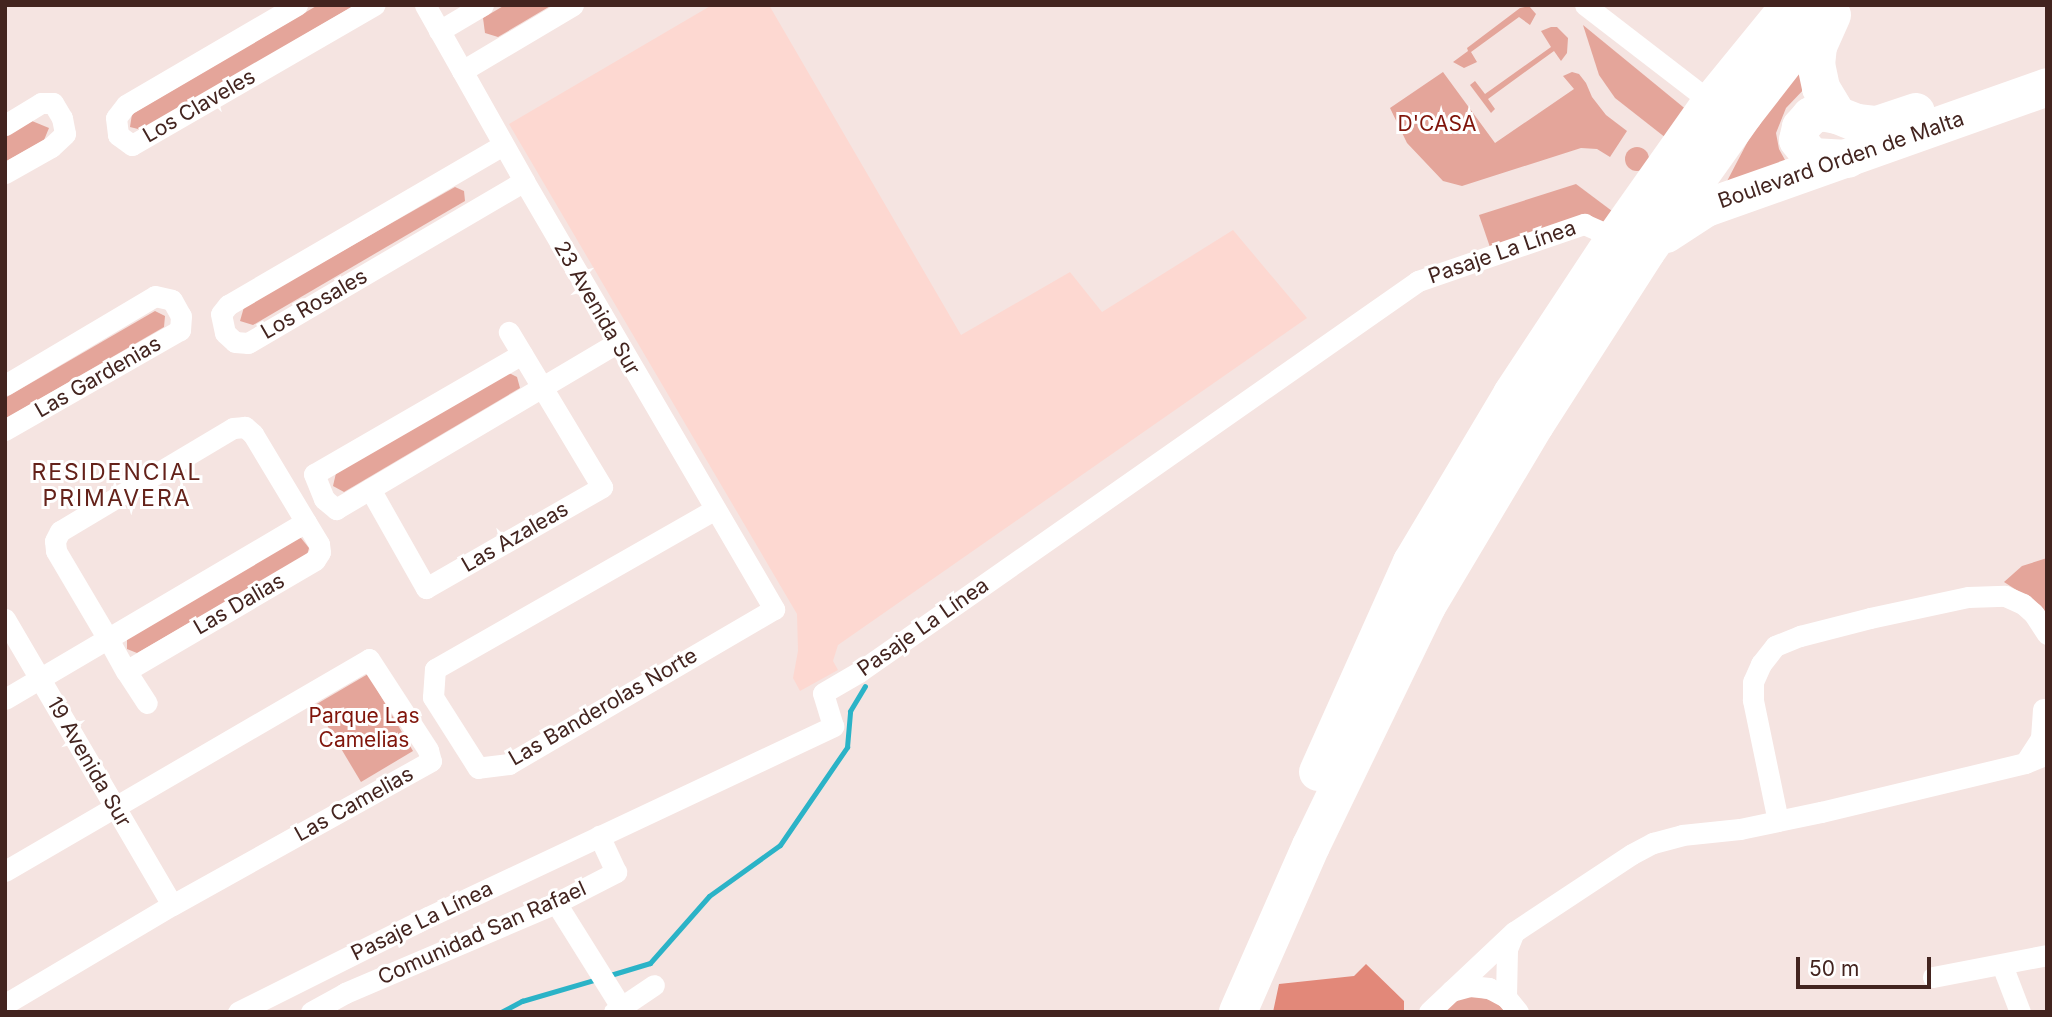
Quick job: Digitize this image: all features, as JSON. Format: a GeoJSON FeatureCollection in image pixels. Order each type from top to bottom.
{"type":"FeatureCollection","features":[{"type":"Feature","properties":{"kind":"highway"},"geometry":{"type":"LineString","coordinates":[[1238,1012],[1311,846],[1427,606],[1541,415],[1711,102],[1790,5]]}},
{"type":"Feature","properties":{"kind":"highway"},"geometry":{"type":"LineString","coordinates":[[1210,1012],[1412,562],[1512,394],[1631,245],[1744,114],[1829,5]]}},
{"type":"Feature","properties":{"kind":"highway"},"geometry":{"type":"LineString","coordinates":[[1837,5],[1818,46],[1816,64],[1821,88],[1837,115]]}},
{"type":"Feature","properties":{"kind":"highway","name":"Boulevard Orden de Malta"},"geometry":{"type":"LineString","coordinates":[[1837,115],[1862,124],[1883,124],[2047,65]]}},
{"type":"Feature","properties":{"kind":"highway","name":"Boulevard Orden de Malta"},"geometry":{"type":"LineString","coordinates":[[1631,245],[1706,208],[2047,87]]}},
{"type":"Feature","properties":{"kind":"highway"},"geometry":{"type":"LineString","coordinates":[[1837,115],[1826,112],[1811,116],[1801,127],[1798,140],[1804,151],[1817,159],[1848,159]]}},
{"type":"Feature","properties":{"kind":"street","name":"Los Claveles"},"geometry":{"type":"LineString","coordinates":[[298,5],[126,105],[116,118],[118,135],[132,145],[374,5]]}},
{"type":"Feature","properties":{"kind":"street","name":"23 Avenida Sur"},"geometry":{"type":"LineString","coordinates":[[425,5],[617,343],[774,609]]}},
{"type":"Feature","properties":{"kind":"street"},"geometry":{"type":"LineString","coordinates":[[439,30],[483,5]]}},
{"type":"Feature","properties":{"kind":"street"},"geometry":{"type":"LineString","coordinates":[[462,71],[573,5]]}},
{"type":"Feature","properties":{"kind":"street"},"geometry":{"type":"LineString","coordinates":[[1584,5],[1711,102]]}},
{"type":"Feature","properties":{"kind":"street"},"geometry":{"type":"LineString","coordinates":[[5,125],[41,103],[53,103],[62,118],[65,134],[51,147],[5,173]]}},
{"type":"Feature","properties":{"kind":"street","name":"Los Rosales"},"geometry":{"type":"LineString","coordinates":[[503,145],[228,305],[221,314],[225,333],[235,342],[248,343],[524,181]]}},
{"type":"Feature","properties":{"kind":"street","name":"Pasaje La Línea"},"geometry":{"type":"LineString","coordinates":[[238,1012],[599,836],[833,726],[823,693],[859,673],[1418,281],[1584,224],[1631,245]]}},
{"type":"Feature","properties":{"kind":"street","name":"Las Gardenias"},"geometry":{"type":"LineString","coordinates":[[5,385],[155,296],[172,300],[181,316],[180,330],[5,430]]}},
{"type":"Feature","properties":{"kind":"street","name":"Las Azaleas"},"geometry":{"type":"LineString","coordinates":[[370,489],[426,588],[602,487],[509,332]]}},
{"type":"Feature","properties":{"kind":"street"},"geometry":{"type":"LineString","coordinates":[[522,354],[314,474],[319,493],[336,509],[617,343]]}},
{"type":"Feature","properties":{"kind":"street","name":"Las Dalias"},"geometry":{"type":"LineString","coordinates":[[127,671],[315,560],[320,552],[319,544],[253,434],[244,427],[233,428],[60,531],[55,541],[56,551],[127,671],[147,703]]}},
{"type":"Feature","properties":{"kind":"street","name":"Las Banderolas Norte"},"geometry":{"type":"LineString","coordinates":[[715,509],[435,670],[433,697],[478,768],[509,764],[774,609]]}},
{"type":"Feature","properties":{"kind":"street","name":"Las Dalias"},"geometry":{"type":"LineString","coordinates":[[5,699],[306,523]]}},
{"type":"Feature","properties":{"kind":"street"},"geometry":{"type":"LineString","coordinates":[[1778,821],[1753,700],[1753,682],[1760,664],[1776,646],[1835,627],[1968,597],[2005,596],[2023,604],[2034,614],[2047,635]]}},
{"type":"Feature","properties":{"kind":"street","name":"19 Avenida Sur"},"geometry":{"type":"LineString","coordinates":[[5,619],[11,641],[40,678],[172,905]]}},
{"type":"Feature","properties":{"kind":"street","name":"Las Camelias"},"geometry":{"type":"LineString","coordinates":[[116,808],[369,659],[428,750],[431,761],[172,905]]}},
{"type":"Feature","properties":{"kind":"street"},"geometry":{"type":"LineString","coordinates":[[2025,762],[2041,738],[2046,710]]}},
{"type":"Feature","properties":{"kind":"street"},"geometry":{"type":"LineString","coordinates":[[1429,1012],[1514,932],[1653,843],[1682,835],[1778,821],[2025,762],[2047,754]]}},
{"type":"Feature","properties":{"kind":"street"},"geometry":{"type":"LineString","coordinates":[[5,871],[116,808]]}},
{"type":"Feature","properties":{"kind":"street","name":"Comunidad San Rafael"},"geometry":{"type":"LineString","coordinates":[[311,1012],[345,993],[556,903],[616,872],[599,836]]}},
{"type":"Feature","properties":{"kind":"street"},"geometry":{"type":"LineString","coordinates":[[556,903],[615,1003],[654,985]]}},
{"type":"Feature","properties":{"kind":"street"},"geometry":{"type":"LineString","coordinates":[[5,1004],[172,905]]}},
{"type":"Feature","properties":{"kind":"street"},"geometry":{"type":"LineString","coordinates":[[1512,1004],[1507,949],[1514,932]]}},
{"type":"Feature","properties":{"kind":"street"},"geometry":{"type":"LineString","coordinates":[[1933,977],[2047,955]]}},
{"type":"Feature","properties":{"kind":"street"},"geometry":{"type":"LineString","coordinates":[[2002,965],[2020,1012]]}},
{"type":"Feature","properties":{"kind":"street"},"geometry":{"type":"LineString","coordinates":[[1451,991],[1479,986],[1512,1004]]}},
{"type":"Feature","properties":{"kind":"street"},"geometry":{"type":"LineString","coordinates":[[345,993],[357,1012]]}},
{"type":"Feature","properties":{"kind":"shaded area"},"geometry":{"type":"Polygon","coordinates":[[[712,5],[769,5],[961,335],[1070,272],[1102,312],[1233,230],[1307,318],[838,645],[833,661],[838,670],[800,691],[793,678],[798,651],[797,614],[509,124],[712,5]]]}},
{"type":"Feature","properties":{"kind":"shaded area"},"geometry":{"type":"Polygon","coordinates":[[[1366,964],[1404,1001],[1404,1012],[1273,1012],[1279,984],[1354,976],[1366,964]]]}},
{"type":"Feature","properties":{"kind":"green space"},"geometry":{"type":"Polygon","coordinates":[[[318,5],[355,5],[142,130],[130,127],[132,114],[318,5]]]}},
{"type":"Feature","properties":{"kind":"green space"},"geometry":{"type":"Polygon","coordinates":[[[505,5],[552,5],[498,37],[485,33],[483,18],[505,5]]]}},
{"type":"Feature","properties":{"kind":"green space","name":"D'CASA"},"geometry":{"type":"Polygon","coordinates":[[[1529,6],[1536,14],[1530,25],[1519,17],[1471,52],[1477,62],[1464,68],[1453,62],[1468,51],[1467,48],[1520,8],[1529,6]]]}},
{"type":"Feature","properties":{"kind":"green space"},"geometry":{"type":"Polygon","coordinates":[[[1583,25],[1688,111],[1666,138],[1615,98],[1599,75],[1583,25]]]}},
{"type":"Feature","properties":{"kind":"green space","name":"D'CASA"},"geometry":{"type":"Polygon","coordinates":[[[1557,27],[1568,38],[1567,53],[1561,61],[1554,51],[1488,99],[1495,109],[1491,113],[1470,85],[1475,81],[1485,94],[1551,47],[1541,31],[1557,27]]]}},
{"type":"Feature","properties":{"kind":"green space"},"geometry":{"type":"Polygon","coordinates":[[[1804,59],[1808,85],[1786,108],[1776,133],[1779,149],[1790,169],[1725,185],[1749,139],[1804,59]]]}},
{"type":"Feature","properties":{"kind":"green space","name":"D'CASA"},"geometry":{"type":"Polygon","coordinates":[[[1443,72],[1495,143],[1574,89],[1563,76],[1572,72],[1579,74],[1606,115],[1627,131],[1610,157],[1597,149],[1581,148],[1462,186],[1443,181],[1407,143],[1390,108],[1443,72]]]}},
{"type":"Feature","properties":{"kind":"green space"},"geometry":{"type":"Polygon","coordinates":[[[32,121],[49,128],[44,140],[5,162],[5,137],[32,121]]]}},
{"type":"Feature","properties":{"kind":"green space"},"geometry":{"type":"Polygon","coordinates":[[[1637,147],[1646,150],[1649,159],[1646,168],[1637,171],[1628,168],[1625,159],[1628,150],[1637,147]]]}},
{"type":"Feature","properties":{"kind":"green space"},"geometry":{"type":"Polygon","coordinates":[[[1576,184],[1616,214],[1603,231],[1492,253],[1479,215],[1576,184]]]}},
{"type":"Feature","properties":{"kind":"green space"},"geometry":{"type":"Polygon","coordinates":[[[455,187],[464,191],[465,201],[253,325],[240,321],[244,307],[455,187]]]}},
{"type":"Feature","properties":{"kind":"green space"},"geometry":{"type":"Polygon","coordinates":[[[155,311],[165,316],[164,327],[5,419],[5,398],[155,311]]]}},
{"type":"Feature","properties":{"kind":"green space"},"geometry":{"type":"Polygon","coordinates":[[[507,372],[517,377],[520,388],[344,492],[333,486],[336,473],[507,372]]]}},
{"type":"Feature","properties":{"kind":"green space"},"geometry":{"type":"Polygon","coordinates":[[[301,538],[309,548],[307,555],[137,653],[127,649],[127,638],[292,539],[301,538]]]}},
{"type":"Feature","properties":{"kind":"green space"},"geometry":{"type":"Polygon","coordinates":[[[2047,558],[2047,616],[2040,605],[2004,582],[2022,566],[2047,558]]]}},
{"type":"Feature","properties":{"kind":"green space","name":"Parque Las Camelias"},"geometry":{"type":"Polygon","coordinates":[[[368,674],[413,751],[361,782],[315,705],[368,674]]]}},
{"type":"Feature","properties":{"kind":"green space"},"geometry":{"type":"Polygon","coordinates":[[[1469,995],[1495,1001],[1506,1012],[1440,1012],[1456,999],[1469,995]]]}},
{"type":"Feature","properties":{"kind":"waterway"},"geometry":{"type":"LineString","coordinates":[[607,976],[650,963],[709,896],[780,845],[847,747],[850,711],[865,686]]}},
{"type":"Feature","properties":{"kind":"waterway"},"geometry":{"type":"LineString","coordinates":[[501,1012],[522,1001],[597,979]]}},
{"type":"Feature","properties":{"kind":"district","name":"RESIDENCIAL PRIMAVERA"},"geometry":{"type":"Point","coordinates":[117,485]}}]}
